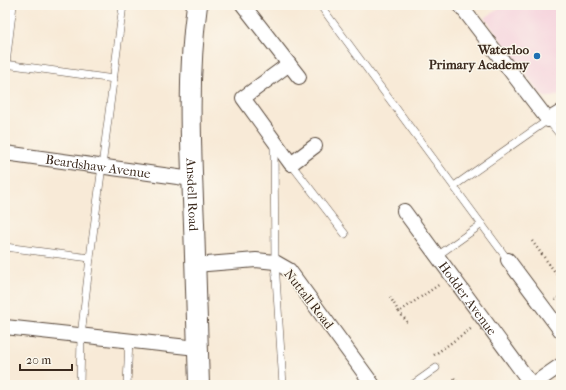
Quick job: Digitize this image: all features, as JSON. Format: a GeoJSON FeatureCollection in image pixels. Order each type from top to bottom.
{"type":"FeatureCollection","features":[{"type":"Feature","properties":{"kind":"main road","name":"Ansdell Road"},"geometry":{"type":"LineString","coordinates":[[197,5],[190,76],[199,385]]}},
{"type":"Feature","properties":{"kind":"street"},"geometry":{"type":"LineString","coordinates":[[460,5],[548,120],[561,112]]}},
{"type":"Feature","properties":{"kind":"street"},"geometry":{"type":"LineString","coordinates":[[249,7],[299,77]]}},
{"type":"Feature","properties":{"kind":"street"},"geometry":{"type":"LineString","coordinates":[[290,64],[243,98],[291,164],[315,146]]}},
{"type":"Feature","properties":{"kind":"street","name":"Beardshaw Avenue"},"geometry":{"type":"LineString","coordinates":[[5,153],[192,179]]}},
{"type":"Feature","properties":{"kind":"street","name":"Hodder Avenue"},"geometry":{"type":"LineString","coordinates":[[404,211],[532,385]]}},
{"type":"Feature","properties":{"kind":"street","name":"Nuttall Road"},"geometry":{"type":"LineString","coordinates":[[195,265],[256,260],[275,262],[289,270],[373,385]]}},
{"type":"Feature","properties":{"kind":"street"},"geometry":{"type":"LineString","coordinates":[[508,260],[561,331]]}},
{"type":"Feature","properties":{"kind":"street"},"geometry":{"type":"LineString","coordinates":[[5,327],[198,348]]}},
{"type":"Feature","properties":{"kind":"street"},"geometry":{"type":"LineString","coordinates":[[532,385],[561,365]]}},
{"type":"Feature","properties":{"kind":"lane"},"geometry":{"type":"LineString","coordinates":[[13,5],[5,67],[114,79]]}},
{"type":"Feature","properties":{"kind":"lane"},"geometry":{"type":"LineString","coordinates":[[80,385],[81,336],[90,258],[124,5]]}},
{"type":"Feature","properties":{"kind":"lane"},"geometry":{"type":"LineString","coordinates":[[320,5],[508,260]]}},
{"type":"Feature","properties":{"kind":"lane"},"geometry":{"type":"LineString","coordinates":[[454,186],[548,120],[561,136]]}},
{"type":"Feature","properties":{"kind":"lane"},"geometry":{"type":"LineString","coordinates":[[274,141],[275,262],[283,385]]}},
{"type":"Feature","properties":{"kind":"lane"},"geometry":{"type":"LineString","coordinates":[[291,164],[345,234]]}},
{"type":"Feature","properties":{"kind":"lane"},"geometry":{"type":"LineString","coordinates":[[437,256],[482,224]]}},
{"type":"Feature","properties":{"kind":"lane"},"geometry":{"type":"LineString","coordinates":[[5,247],[90,258]]}},
{"type":"Feature","properties":{"kind":"lane"},"geometry":{"type":"LineString","coordinates":[[127,385],[129,340]]}},
{"type":"Feature","properties":{"kind":"lane"},"geometry":{"type":"LineString","coordinates":[[412,385],[436,368]]}},
{"type":"Feature","properties":{"kind":"path"},"geometry":{"type":"LineString","coordinates":[[532,241],[561,280]]}},
{"type":"Feature","properties":{"kind":"path"},"geometry":{"type":"LineString","coordinates":[[399,312],[452,275]]}},
{"type":"Feature","properties":{"kind":"path"},"geometry":{"type":"LineString","coordinates":[[390,298],[409,324]]}},
{"type":"Feature","properties":{"kind":"path"},"geometry":{"type":"LineString","coordinates":[[434,355],[484,319]]}},
{"type":"Feature","properties":{"kind":"path"},"geometry":{"type":"LineString","coordinates":[[454,378],[459,385]]}},
{"type":"Feature","properties":{"kind":"shaded area","name":"Waterloo Primary Academy"},"geometry":{"type":"Polygon","coordinates":[[[504,5],[561,5],[561,93],[553,97],[545,97],[540,93],[485,18],[504,5]]]}},
{"type":"Feature","properties":{"kind":"place","name":"Waterloo Primary Academy"},"geometry":{"type":"Point","coordinates":[537,56]}}]}
